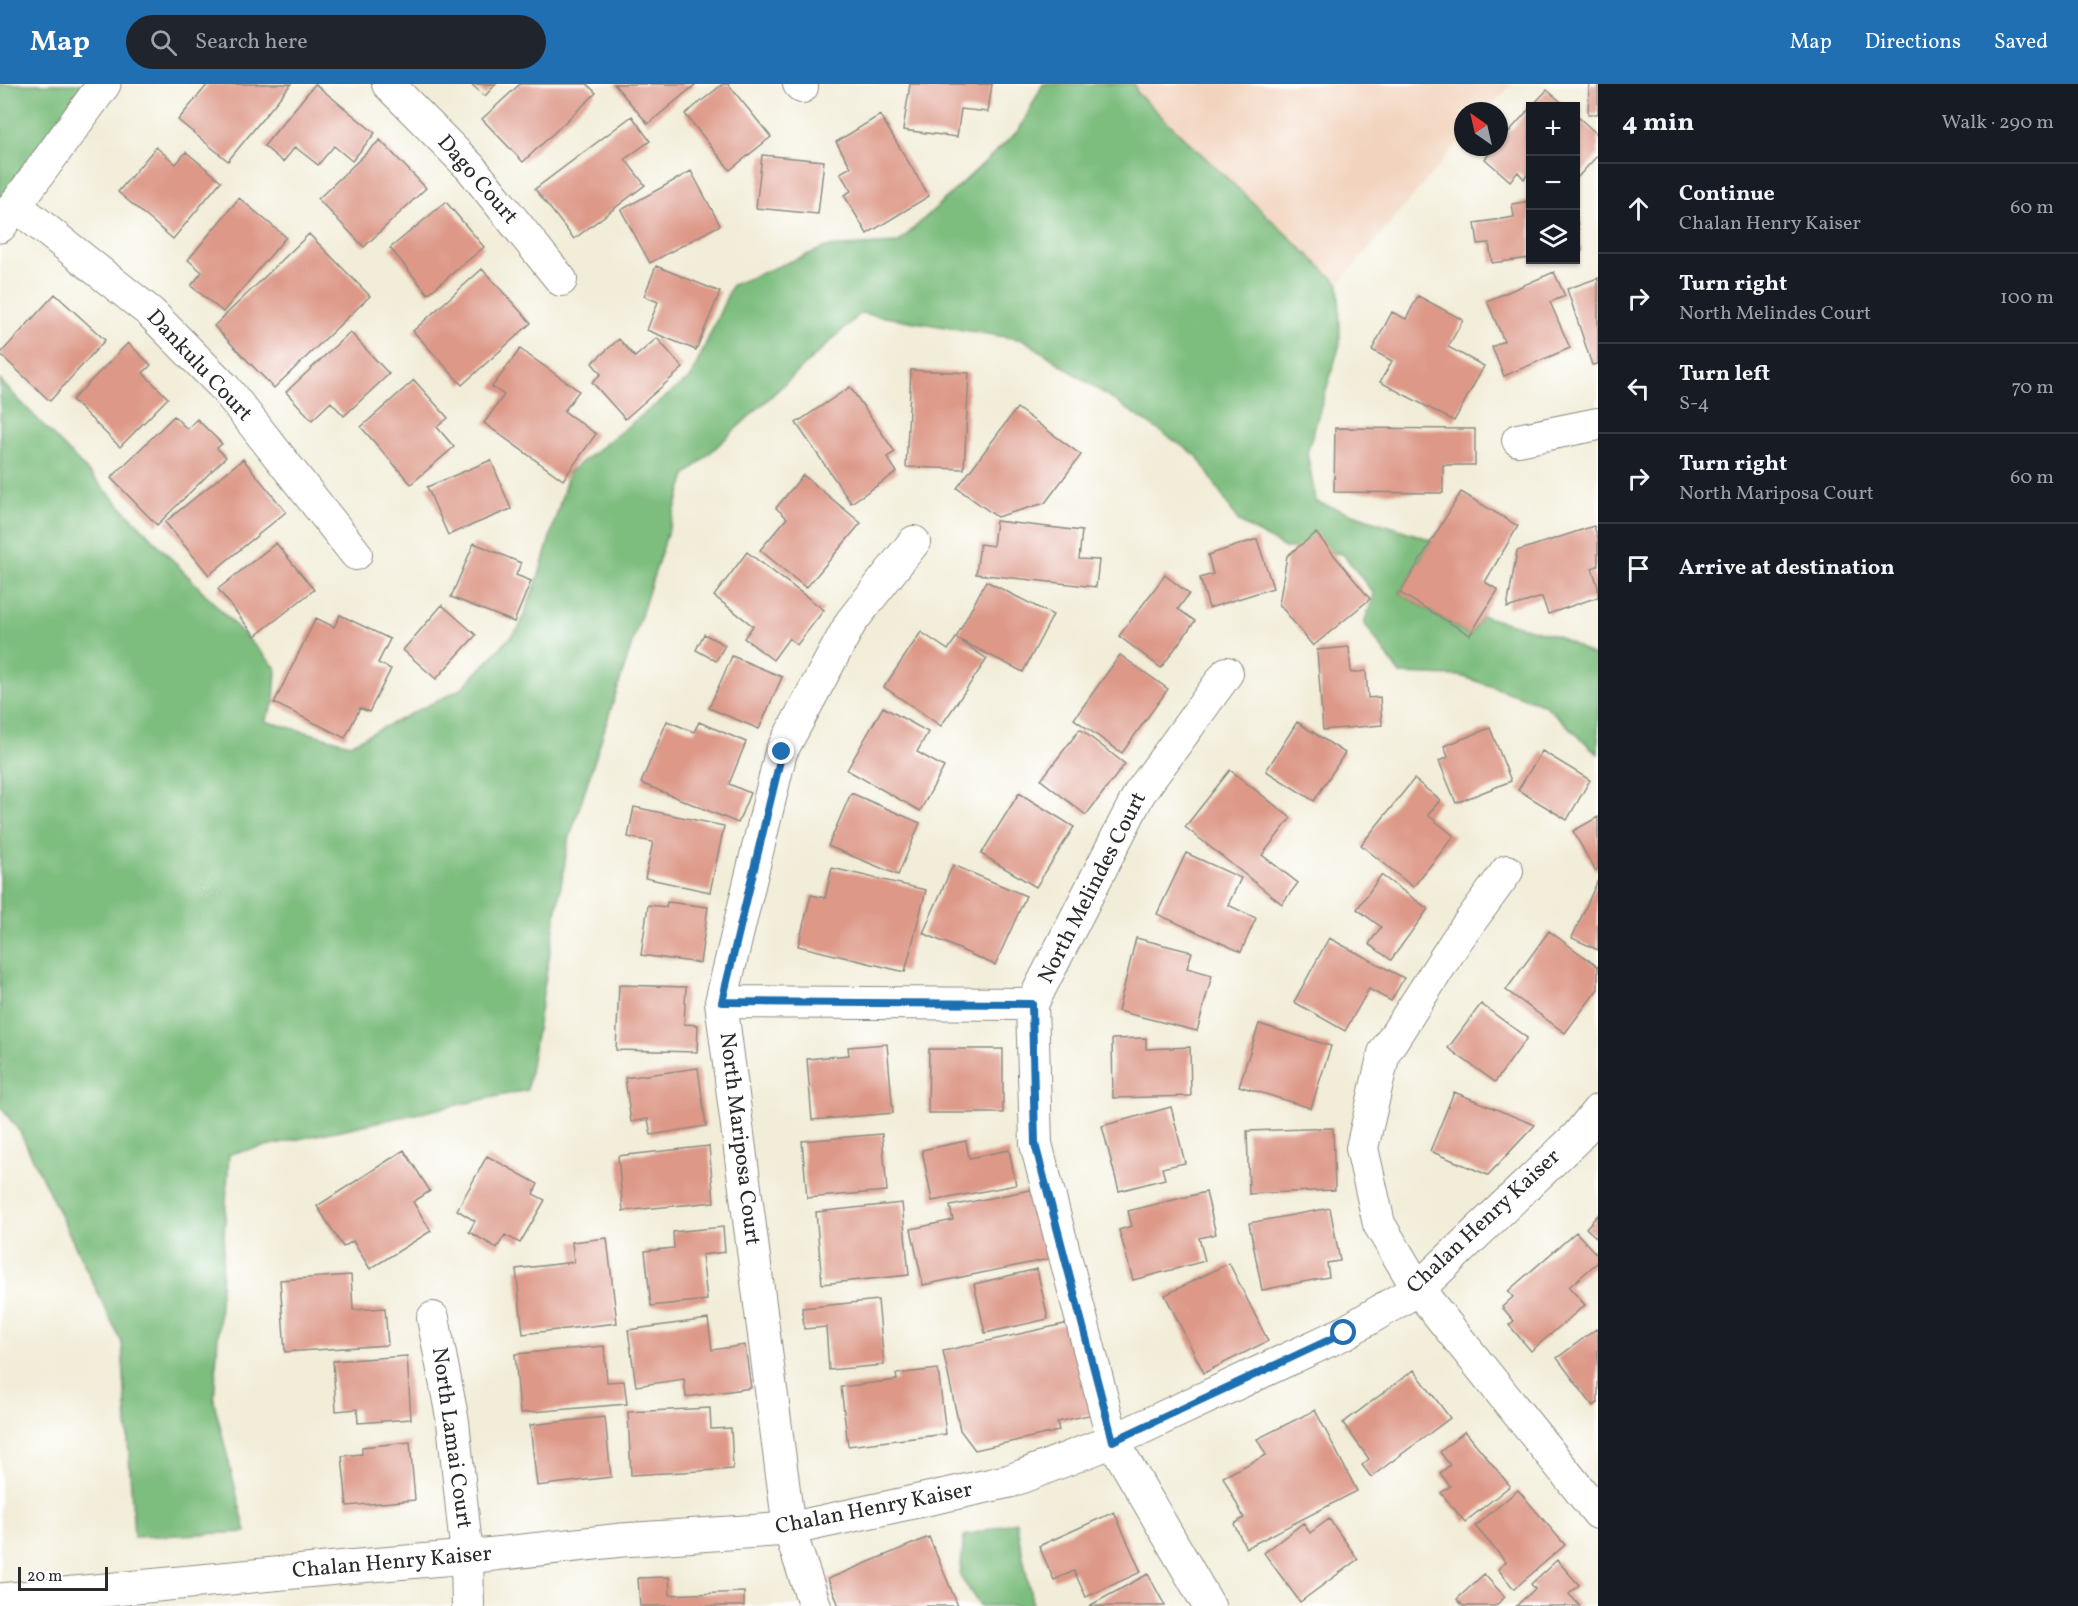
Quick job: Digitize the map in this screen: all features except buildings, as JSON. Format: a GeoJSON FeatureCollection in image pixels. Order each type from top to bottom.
{"type":"FeatureCollection","features":[{"type":"Feature","properties":{"kind":"street"},"geometry":{"type":"LineString","coordinates":[[8,215],[104,84]]}},
{"type":"Feature","properties":{"kind":"street","name":"Dago Court"},"geometry":{"type":"LineString","coordinates":[[388,84],[471,168],[561,280]]}},
{"type":"Feature","properties":{"kind":"street","name":"Dankulu Court"},"geometry":{"type":"LineString","coordinates":[[8,215],[150,312],[225,388],[356,554]]}},
{"type":"Feature","properties":{"kind":"street"},"geometry":{"type":"LineString","coordinates":[[1518,440],[1598,424]]}},
{"type":"Feature","properties":{"kind":"street","name":"North Mariposa Court"},"geometry":{"type":"LineString","coordinates":[[815,1606],[789,1529],[722,1002],[782,752],[851,622],[914,542]]}},
{"type":"Feature","properties":{"kind":"street","name":"North Melindes Court"},"geometry":{"type":"LineString","coordinates":[[1209,1606],[1113,1441],[1035,1144],[1032,1004],[1139,794],[1227,673]]}},
{"type":"Feature","properties":{"kind":"street"},"geometry":{"type":"LineString","coordinates":[[1507,871],[1438,967],[1384,1053],[1362,1148],[1379,1224],[1418,1289],[1598,1513]]}},
{"type":"Feature","properties":{"kind":"street"},"geometry":{"type":"LineString","coordinates":[[722,1002],[1032,1004]]}},
{"type":"Feature","properties":{"kind":"street","name":"Chalan Henry Kaiser"},"geometry":{"type":"LineString","coordinates":[[0,1600],[467,1557],[622,1540],[789,1529],[1010,1481],[1113,1441],[1344,1333],[1418,1289],[1577,1137],[1598,1111]]}},
{"type":"Feature","properties":{"kind":"street","name":"North Lamai Court"},"geometry":{"type":"LineString","coordinates":[[433,1318],[453,1422],[467,1557],[468,1606]]}},
{"type":"Feature","properties":{"kind":"shaded area"},"geometry":{"type":"Polygon","coordinates":[[[1135,84],[1512,84],[1495,102],[1454,102],[1454,148],[1339,284],[1137,93],[1135,84]]]}},
{"type":"Feature","properties":{"kind":"green space"},"geometry":{"type":"Polygon","coordinates":[[[0,84],[86,84],[0,201],[0,84]]]}},
{"type":"Feature","properties":{"kind":"green space"},"geometry":{"type":"Polygon","coordinates":[[[1043,84],[1135,84],[1137,93],[1339,284],[1340,344],[1307,453],[1316,502],[1432,540],[1400,593],[1470,635],[1482,616],[1557,636],[1598,658],[1598,754],[1545,705],[1461,676],[1400,674],[1364,623],[1374,594],[1343,554],[1285,548],[1239,522],[1197,456],[1024,340],[861,313],[686,475],[568,843],[527,1090],[229,1154],[214,1402],[246,1532],[134,1537],[122,1343],[20,1132],[0,1106],[0,380],[276,668],[274,703],[265,721],[350,744],[461,689],[519,628],[539,575],[569,472],[691,377],[732,285],[826,247],[898,243],[1019,130],[1043,84]]]}},
{"type":"Feature","properties":{"kind":"green space"},"geometry":{"type":"Polygon","coordinates":[[[1016,1522],[1033,1606],[980,1606],[960,1576],[964,1536],[1016,1522]]]}},
{"type":"Feature","properties":{"kind":"route"},"geometry":{"type":"LineString","coordinates":[[782,752],[722,1002],[1032,1004],[1035,1144],[1113,1441],[1344,1333]]}}]}
